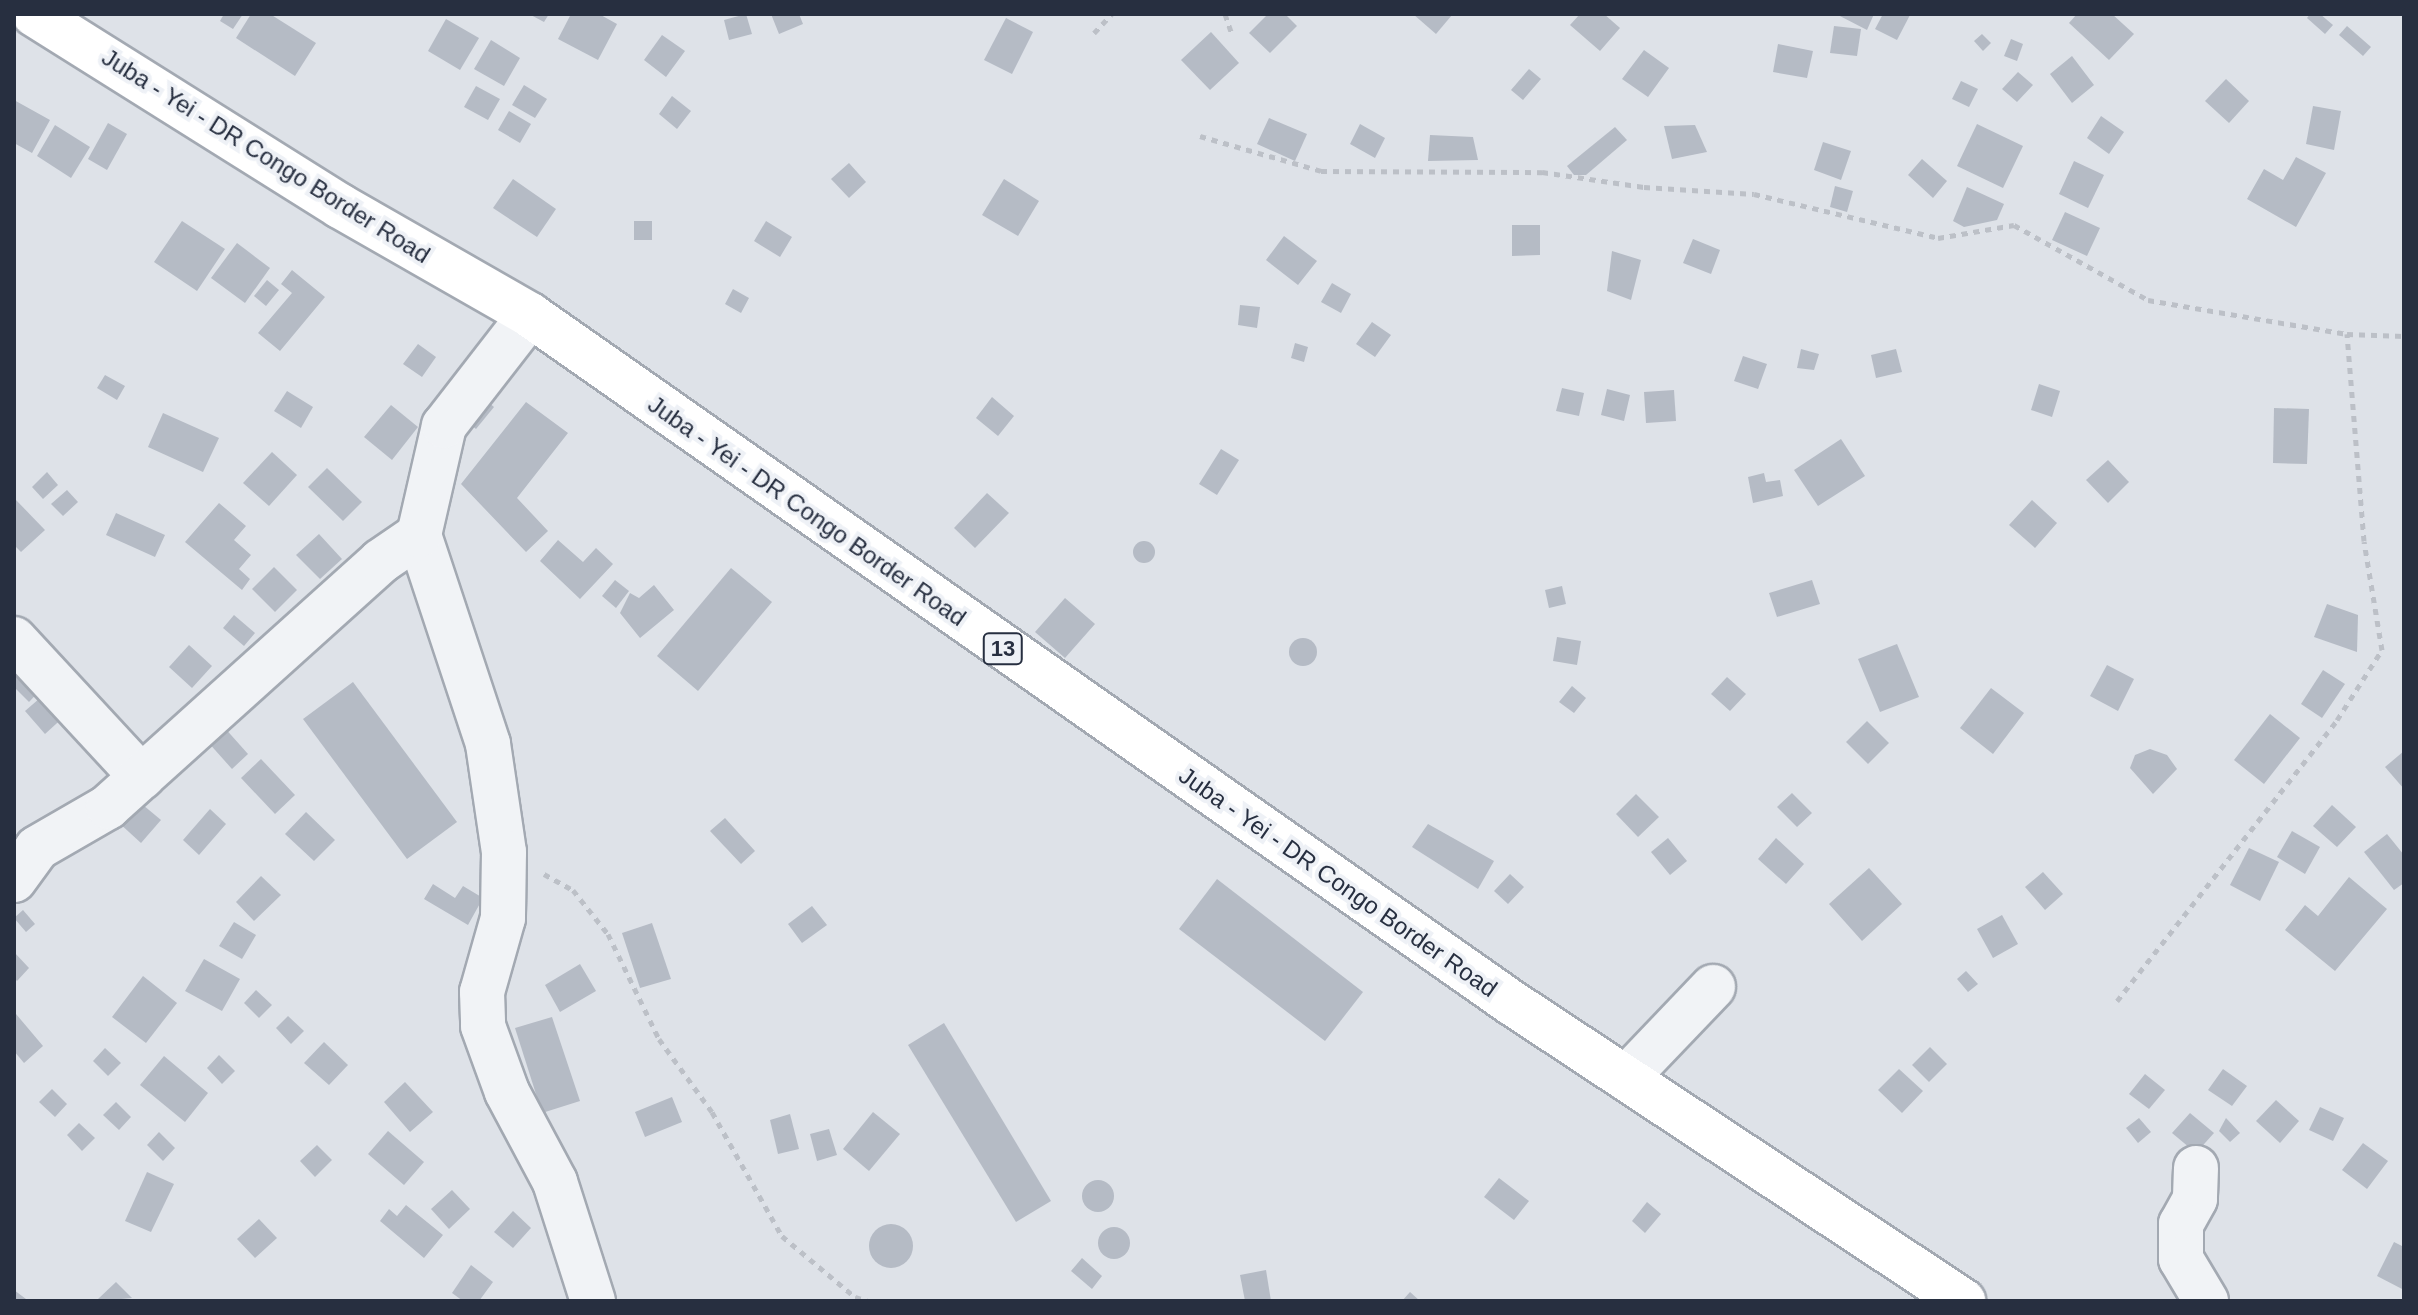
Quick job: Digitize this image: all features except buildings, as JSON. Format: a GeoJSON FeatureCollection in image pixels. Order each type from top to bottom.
{"type":"FeatureCollection","features":[{"type":"Feature","properties":{"kind":"main road","name":"Juba - Yei - DR Congo Border Road"},"geometry":{"type":"LineString","coordinates":[[34,14],[340,206],[530,315],[1626,1078],[1963,1301]]}},
{"type":"Feature","properties":{"kind":"street"},"geometry":{"type":"LineString","coordinates":[[530,315],[444,426],[419,535],[488,744],[504,852],[503,918],[482,992],[483,1026],[507,1092],[555,1182],[593,1301]]}},
{"type":"Feature","properties":{"kind":"street"},"geometry":{"type":"LineString","coordinates":[[14,880],[37,848],[108,807],[369,571],[419,535]]}},
{"type":"Feature","properties":{"kind":"street"},"geometry":{"type":"LineString","coordinates":[[14,639],[142,777]]}},
{"type":"Feature","properties":{"kind":"street"},"geometry":{"type":"LineString","coordinates":[[1626,1078],[1713,987]]}},
{"type":"Feature","properties":{"kind":"street"},"geometry":{"type":"LineString","coordinates":[[2196,1168],[2195,1199],[2181,1224],[2181,1259],[2206,1301]]}},
{"type":"Feature","properties":{"kind":"path"},"geometry":{"type":"LineString","coordinates":[[1094,33],[1112,14]]}},
{"type":"Feature","properties":{"kind":"path"},"geometry":{"type":"LineString","coordinates":[[1225,14],[1232,34]]}},
{"type":"Feature","properties":{"kind":"path"},"geometry":{"type":"LineString","coordinates":[[1200,136],[1321,171],[1542,172],[1644,187],[1754,194],[1938,238],[2014,225],[2148,300],[2347,334],[2404,336]]}},
{"type":"Feature","properties":{"kind":"path"},"geometry":{"type":"LineString","coordinates":[[2117,1001],[2337,720],[2382,650],[2364,541],[2347,334]]}},
{"type":"Feature","properties":{"kind":"path"},"geometry":{"type":"LineString","coordinates":[[504,852],[573,890],[608,934],[659,1039],[712,1112],[782,1236],[855,1297],[868,1301]]}}]}
